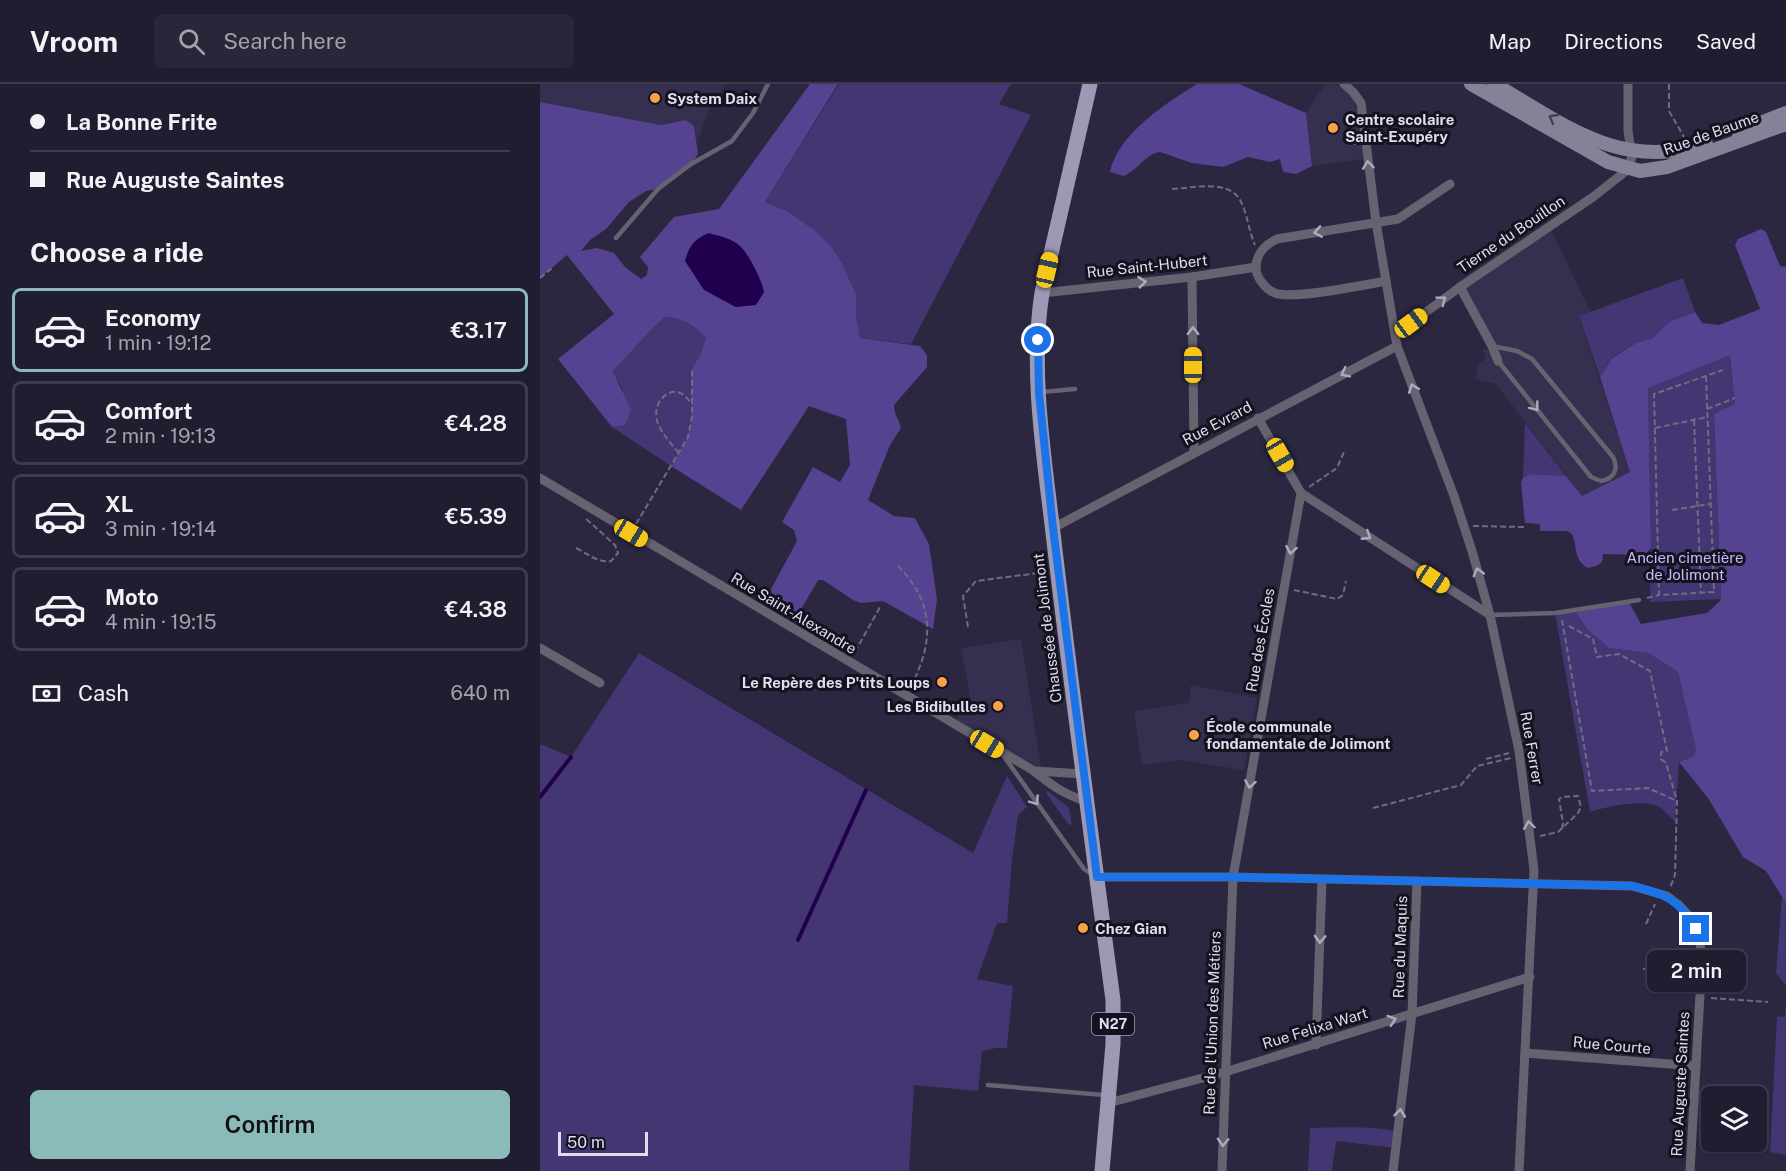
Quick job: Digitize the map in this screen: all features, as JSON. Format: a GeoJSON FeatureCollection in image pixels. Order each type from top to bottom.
{"type":"FeatureCollection","features":[{"type":"Feature","properties":{"kind":"main road","name":"Chaussée de Jolimont"},"geometry":{"type":"LineString","coordinates":[[1090,84],[1042,293],[1038,322],[1039,393],[1053,528],[1113,1000],[1113,1044],[1102,1171]]}},
{"type":"Feature","properties":{"kind":"main road","name":"Rue de Baume"},"geometry":{"type":"LineString","coordinates":[[1471,84],[1608,162],[1647,171],[1667,167],[1786,124]]}},
{"type":"Feature","properties":{"kind":"main road","name":"Rue de Baume"},"geometry":{"type":"LineString","coordinates":[[1494,84],[1585,137],[1625,150],[1653,153],[1693,148],[1786,113]]}},
{"type":"Feature","properties":{"kind":"street","name":"Rue Ferrer"},"geometry":{"type":"LineString","coordinates":[[1344,84],[1361,103],[1376,222],[1397,346],[1464,525],[1490,615],[1519,754],[1534,870],[1519,1171]]}},
{"type":"Feature","properties":{"kind":"street"},"geometry":{"type":"LineString","coordinates":[[1623,166],[1628,131],[1628,84]]}},
{"type":"Feature","properties":{"kind":"street"},"geometry":{"type":"LineString","coordinates":[[1623,166],[1616,154],[1625,150]]}},
{"type":"Feature","properties":{"kind":"street","name":"Tierne du Bouillon"},"geometry":{"type":"LineString","coordinates":[[1395,335],[1460,287],[1593,196],[1623,166]]}},
{"type":"Feature","properties":{"kind":"street"},"geometry":{"type":"LineString","coordinates":[[1386,281],[1292,296],[1274,293],[1258,276],[1256,267],[1260,252],[1270,242],[1277,239],[1398,219],[1450,184]]}},
{"type":"Feature","properties":{"kind":"street","name":"Rue Saint-Hubert"},"geometry":{"type":"LineString","coordinates":[[1042,293],[1192,277],[1256,267]]}},
{"type":"Feature","properties":{"kind":"street"},"geometry":{"type":"LineString","coordinates":[[1192,277],[1194,452]]}},
{"type":"Feature","properties":{"kind":"street"},"geometry":{"type":"LineString","coordinates":[[1460,287],[1498,361]]}},
{"type":"Feature","properties":{"kind":"street","name":"Rue Evrard"},"geometry":{"type":"LineString","coordinates":[[1053,528],[1397,346]]}},
{"type":"Feature","properties":{"kind":"street"},"geometry":{"type":"LineString","coordinates":[[1258,418],[1301,493],[1490,615]]}},
{"type":"Feature","properties":{"kind":"street","name":"Rue Saint-Alexandre"},"geometry":{"type":"LineString","coordinates":[[540,478],[1034,771],[1052,786],[1070,796],[1086,801]]}},
{"type":"Feature","properties":{"kind":"street","name":"Rue des Écoles"},"geometry":{"type":"LineString","coordinates":[[1233,877],[1301,493]]}},
{"type":"Feature","properties":{"kind":"street"},"geometry":{"type":"LineString","coordinates":[[540,648],[600,683]]}},
{"type":"Feature","properties":{"kind":"street","name":"Rue Saint-Alexandre"},"geometry":{"type":"LineString","coordinates":[[1034,771],[1065,775],[1083,774]]}},
{"type":"Feature","properties":{"kind":"street","name":"Rue Auguste Saintes"},"geometry":{"type":"LineString","coordinates":[[1097,877],[1233,877],[1632,886],[1664,895],[1679,905],[1689,916],[1700,944],[1702,970],[1690,1171]]}},
{"type":"Feature","properties":{"kind":"street","name":"Rue de l'Union des Métiers"},"geometry":{"type":"LineString","coordinates":[[1222,1171],[1233,877]]}},
{"type":"Feature","properties":{"kind":"street"},"geometry":{"type":"LineString","coordinates":[[1316,1045],[1322,880]]}},
{"type":"Feature","properties":{"kind":"street","name":"Rue du Maquis"},"geometry":{"type":"LineString","coordinates":[[1393,1171],[1412,1014],[1417,881]]}},
{"type":"Feature","properties":{"kind":"street","name":"Rue Felixa Wart"},"geometry":{"type":"LineString","coordinates":[[1109,1099],[1225,1072],[1530,977]]}},
{"type":"Feature","properties":{"kind":"street","name":"Rue Courte"},"geometry":{"type":"LineString","coordinates":[[1525,1053],[1696,1066]]}},
{"type":"Feature","properties":{"kind":"lane"},"geometry":{"type":"LineString","coordinates":[[616,238],[658,189],[691,164],[732,141],[753,113],[768,84]]}},
{"type":"Feature","properties":{"kind":"lane"},"geometry":{"type":"LineString","coordinates":[[1492,346],[1517,351],[1532,358],[1613,457],[1616,469],[1612,477],[1601,482],[1591,477],[1498,361]]}},
{"type":"Feature","properties":{"kind":"lane"},"geometry":{"type":"LineString","coordinates":[[1039,393],[1075,389]]}},
{"type":"Feature","properties":{"kind":"lane"},"geometry":{"type":"LineString","coordinates":[[1490,615],[1561,613],[1639,600]]}},
{"type":"Feature","properties":{"kind":"lane"},"geometry":{"type":"LineString","coordinates":[[1002,753],[1083,869],[1097,877]]}},
{"type":"Feature","properties":{"kind":"lane"},"geometry":{"type":"LineString","coordinates":[[988,1085],[1109,1099]]}},
{"type":"Feature","properties":{"kind":"path"},"geometry":{"type":"LineString","coordinates":[[1669,84],[1669,111],[1687,143],[1693,148]]}},
{"type":"Feature","properties":{"kind":"path"},"geometry":{"type":"LineString","coordinates":[[1173,189],[1221,187],[1234,192],[1243,204],[1253,244],[1260,252]]}},
{"type":"Feature","properties":{"kind":"path"},"geometry":{"type":"LineString","coordinates":[[540,278],[552,268]]}},
{"type":"Feature","properties":{"kind":"path"},"geometry":{"type":"LineString","coordinates":[[631,533],[679,453],[691,426],[692,368]]}},
{"type":"Feature","properties":{"kind":"path"},"geometry":{"type":"LineString","coordinates":[[1659,595],[1654,394],[1723,370]]}},
{"type":"Feature","properties":{"kind":"path"},"geometry":{"type":"LineString","coordinates":[[1639,600],[1659,595],[1714,592],[1706,376]]}},
{"type":"Feature","properties":{"kind":"path"},"geometry":{"type":"LineString","coordinates":[[679,453],[658,425],[656,412],[659,401],[666,394],[673,392],[683,394],[692,406]]}},
{"type":"Feature","properties":{"kind":"path"},"geometry":{"type":"LineString","coordinates":[[1707,409],[1735,398]]}},
{"type":"Feature","properties":{"kind":"path"},"geometry":{"type":"LineString","coordinates":[[1655,428],[1707,417]]}},
{"type":"Feature","properties":{"kind":"path"},"geometry":{"type":"LineString","coordinates":[[1694,420],[1701,593]]}},
{"type":"Feature","properties":{"kind":"path"},"geometry":{"type":"LineString","coordinates":[[1301,493],[1335,470],[1344,452]]}},
{"type":"Feature","properties":{"kind":"path"},"geometry":{"type":"LineString","coordinates":[[1672,510],[1710,504]]}},
{"type":"Feature","properties":{"kind":"path"},"geometry":{"type":"LineString","coordinates":[[576,548],[605,562],[611,561],[618,553],[615,545],[586,520],[583,512],[585,506]]}},
{"type":"Feature","properties":{"kind":"path"},"geometry":{"type":"LineString","coordinates":[[1464,525],[1524,527]]}},
{"type":"Feature","properties":{"kind":"path"},"geometry":{"type":"LineString","coordinates":[[898,566],[918,590],[924,604],[927,624],[923,659],[906,696]]}},
{"type":"Feature","properties":{"kind":"path"},"geometry":{"type":"LineString","coordinates":[[968,627],[963,596],[976,581],[1058,570]]}},
{"type":"Feature","properties":{"kind":"path"},"geometry":{"type":"LineString","coordinates":[[1284,587],[1337,599],[1343,595],[1346,581]]}},
{"type":"Feature","properties":{"kind":"path"},"geometry":{"type":"LineString","coordinates":[[849,663],[880,607]]}},
{"type":"Feature","properties":{"kind":"path"},"geometry":{"type":"LineString","coordinates":[[1561,613],[1592,791],[1648,788],[1677,801]]}},
{"type":"Feature","properties":{"kind":"path"},"geometry":{"type":"LineString","coordinates":[[1569,626],[1593,639],[1597,657],[1618,654],[1650,671],[1667,751],[1661,752],[1661,759],[1666,763],[1677,801],[1675,875],[1646,924]]}},
{"type":"Feature","properties":{"kind":"path"},"geometry":{"type":"LineString","coordinates":[[1486,759],[1519,754]]}},
{"type":"Feature","properties":{"kind":"path"},"geometry":{"type":"LineString","coordinates":[[1373,808],[1461,785],[1477,766],[1519,754]]}},
{"type":"Feature","properties":{"kind":"path"},"geometry":{"type":"LineString","coordinates":[[1531,837],[1554,834],[1562,829],[1580,810],[1580,797],[1576,794],[1562,796],[1559,799],[1562,829]]}},
{"type":"Feature","properties":{"kind":"path"},"geometry":{"type":"LineString","coordinates":[[1643,969],[1702,970]]}},
{"type":"Feature","properties":{"kind":"path"},"geometry":{"type":"LineString","coordinates":[[1700,997],[1768,1002]]}},
{"type":"Feature","properties":{"kind":"shaded area"},"geometry":{"type":"Polygon","coordinates":[[[540,84],[726,84],[711,104],[697,143],[694,126],[686,120],[661,125],[540,102],[540,84]]]}},
{"type":"Feature","properties":{"kind":"shaded area"},"geometry":{"type":"Polygon","coordinates":[[[810,84],[838,84],[765,202],[787,211],[816,231],[832,248],[842,263],[856,294],[856,314],[860,338],[920,346],[927,355],[927,367],[894,405],[901,428],[890,445],[868,500],[894,516],[915,518],[929,544],[937,599],[933,629],[883,601],[861,603],[853,600],[823,580],[818,580],[795,620],[764,602],[797,541],[794,530],[782,522],[813,467],[840,482],[850,465],[846,419],[809,406],[741,510],[671,466],[691,426],[692,368],[706,338],[697,329],[683,321],[665,317],[613,371],[631,410],[625,425],[612,427],[558,359],[614,314],[567,255],[540,278],[540,102],[661,125],[686,120],[694,126],[698,154],[691,164],[658,189],[646,191],[629,202],[606,229],[590,240],[581,251],[597,248],[614,253],[625,267],[641,279],[647,275],[648,267],[640,257],[674,217],[719,209],[810,84]],[[740,246],[721,299],[736,307],[751,263],[740,246]]]}},
{"type":"Feature","properties":{"kind":"shaded area"},"geometry":{"type":"Polygon","coordinates":[[[1197,84],[1239,84],[1306,113],[1312,166],[1296,174],[1283,172],[1280,159],[1270,162],[1248,157],[1223,167],[1192,163],[1160,152],[1150,156],[1124,176],[1110,172],[1122,145],[1144,121],[1197,84]]]}},
{"type":"Feature","properties":{"kind":"shaded area","name":"Centre scolaire Saint-Exupéry"},"geometry":{"type":"Polygon","coordinates":[[[1325,84],[1336,84],[1350,94],[1354,101],[1358,112],[1363,159],[1312,166],[1306,113],[1325,84]]]}},
{"type":"Feature","properties":{"kind":"shaded area"},"geometry":{"type":"Polygon","coordinates":[[[1549,226],[1591,313],[1579,317],[1630,472],[1582,496],[1496,384],[1475,379],[1478,364],[1486,359],[1483,350],[1492,347],[1460,287],[1549,226]]]}},
{"type":"Feature","properties":{"kind":"shaded area"},"geometry":{"type":"Polygon","coordinates":[[[1761,229],[1766,232],[1780,266],[1786,267],[1786,903],[1766,871],[1743,857],[1708,798],[1679,762],[1694,756],[1696,750],[1678,672],[1648,653],[1609,648],[1587,629],[1575,611],[1629,602],[1641,624],[1707,613],[1721,600],[1714,414],[1735,404],[1730,355],[1648,388],[1651,548],[1644,555],[1603,554],[1602,562],[1588,568],[1578,557],[1572,534],[1567,531],[1540,531],[1540,524],[1525,523],[1521,482],[1523,478],[1531,474],[1566,476],[1582,496],[1630,472],[1600,377],[1612,358],[1636,343],[1653,338],[1669,322],[1695,312],[1702,323],[1719,325],[1760,309],[1735,245],[1738,239],[1761,229]]]}},
{"type":"Feature","properties":{"kind":"shaded area"},"geometry":{"type":"Polygon","coordinates":[[[709,233],[734,241],[747,255],[764,292],[756,305],[736,307],[704,290],[685,261],[693,244],[709,233]]]}},
{"type":"Feature","properties":{"kind":"shaded area","name":"Les Bidibulles"},"geometry":{"type":"Polygon","coordinates":[[[1021,639],[1041,767],[1034,771],[954,724],[970,696],[961,648],[1021,639]]]}},
{"type":"Feature","properties":{"kind":"shaded area","name":"École communale fondamentale de Jolimont"},"geometry":{"type":"Polygon","coordinates":[[[1191,685],[1257,698],[1244,770],[1182,760],[1142,765],[1134,711],[1189,703],[1191,685]]]}},
{"type":"Feature","properties":{"kind":"green space"},"geometry":{"type":"Polygon","coordinates":[[[839,84],[1011,84],[999,104],[1031,115],[911,344],[860,338],[856,314],[856,294],[842,263],[816,231],[787,211],[765,202],[839,84]]]}},
{"type":"Feature","properties":{"kind":"green space"},"geometry":{"type":"Polygon","coordinates":[[[1683,278],[1695,312],[1669,322],[1653,338],[1636,343],[1612,357],[1600,377],[1579,316],[1683,278]]]}},
{"type":"Feature","properties":{"kind":"green space"},"geometry":{"type":"Polygon","coordinates":[[[665,317],[688,323],[706,338],[692,368],[691,426],[671,466],[612,427],[625,425],[622,388],[613,371],[665,317]]]}},
{"type":"Feature","properties":{"kind":"green space","name":"Ancien cimetière de Jolimont"},"geometry":{"type":"Polygon","coordinates":[[[1730,354],[1735,404],[1714,415],[1721,599],[1650,602],[1648,388],[1730,354]]]}},
{"type":"Feature","properties":{"kind":"green space"},"geometry":{"type":"Polygon","coordinates":[[[1525,423],[1566,476],[1531,474],[1523,478],[1525,423]]]}},
{"type":"Feature","properties":{"kind":"green space"},"geometry":{"type":"Polygon","coordinates":[[[1575,611],[1587,629],[1609,648],[1648,653],[1678,672],[1696,750],[1694,756],[1679,762],[1675,822],[1657,806],[1643,803],[1624,804],[1590,812],[1555,613],[1575,611]]]}},
{"type":"Feature","properties":{"kind":"green space"},"geometry":{"type":"Polygon","coordinates":[[[639,653],[973,853],[1007,776],[1027,807],[1018,815],[1007,923],[997,923],[977,979],[1013,986],[1007,1048],[982,1051],[978,1091],[914,1085],[909,1171],[540,1171],[540,744],[571,757],[639,653]]]}},
{"type":"Feature","properties":{"kind":"green space"},"geometry":{"type":"Polygon","coordinates":[[[1048,791],[1069,808],[1072,825],[1068,824],[1046,793],[1048,791]]]}},
{"type":"Feature","properties":{"kind":"green space"},"geometry":{"type":"Polygon","coordinates":[[[1782,897],[1786,903],[1786,986],[1776,973],[1782,897]]]}},
{"type":"Feature","properties":{"kind":"green space"},"geometry":{"type":"Polygon","coordinates":[[[1786,1001],[1786,1155],[1770,1152],[1777,1016],[1785,1017],[1786,1001]]]}},
{"type":"Feature","properties":{"kind":"green space"},"geometry":{"type":"Polygon","coordinates":[[[1310,1128],[1365,1128],[1397,1132],[1396,1148],[1336,1141],[1332,1171],[1308,1171],[1310,1128]]]}},
{"type":"Feature","properties":{"kind":"waterway"},"geometry":{"type":"LineString","coordinates":[[540,797],[571,757]]}},
{"type":"Feature","properties":{"kind":"waterway"},"geometry":{"type":"LineString","coordinates":[[798,940],[866,790]]}},
{"type":"Feature","properties":{"kind":"place","name":"System Daix"},"geometry":{"type":"Point","coordinates":[655,98]}},
{"type":"Feature","properties":{"kind":"place","name":"Centre scolaire Saint-Exupéry"},"geometry":{"type":"Point","coordinates":[1333,128]}},
{"type":"Feature","properties":{"kind":"place","name":"Le Repère des P'tits Loups"},"geometry":{"type":"Point","coordinates":[942,682]}},
{"type":"Feature","properties":{"kind":"place","name":"Les Bidibulles"},"geometry":{"type":"Point","coordinates":[998,706]}},
{"type":"Feature","properties":{"kind":"place","name":"École communale fondamentale de Jolimont"},"geometry":{"type":"Point","coordinates":[1194,735]}},
{"type":"Feature","properties":{"kind":"place","name":"Chez Gian"},"geometry":{"type":"Point","coordinates":[1083,928]}},
{"type":"Feature","properties":{"kind":"route"},"geometry":{"type":"LineString","coordinates":[[1038,340],[1039,393],[1053,528],[1072,694],[1097,877],[1233,877],[1632,886],[1670,898],[1689,916],[1696,929]]}}]}
